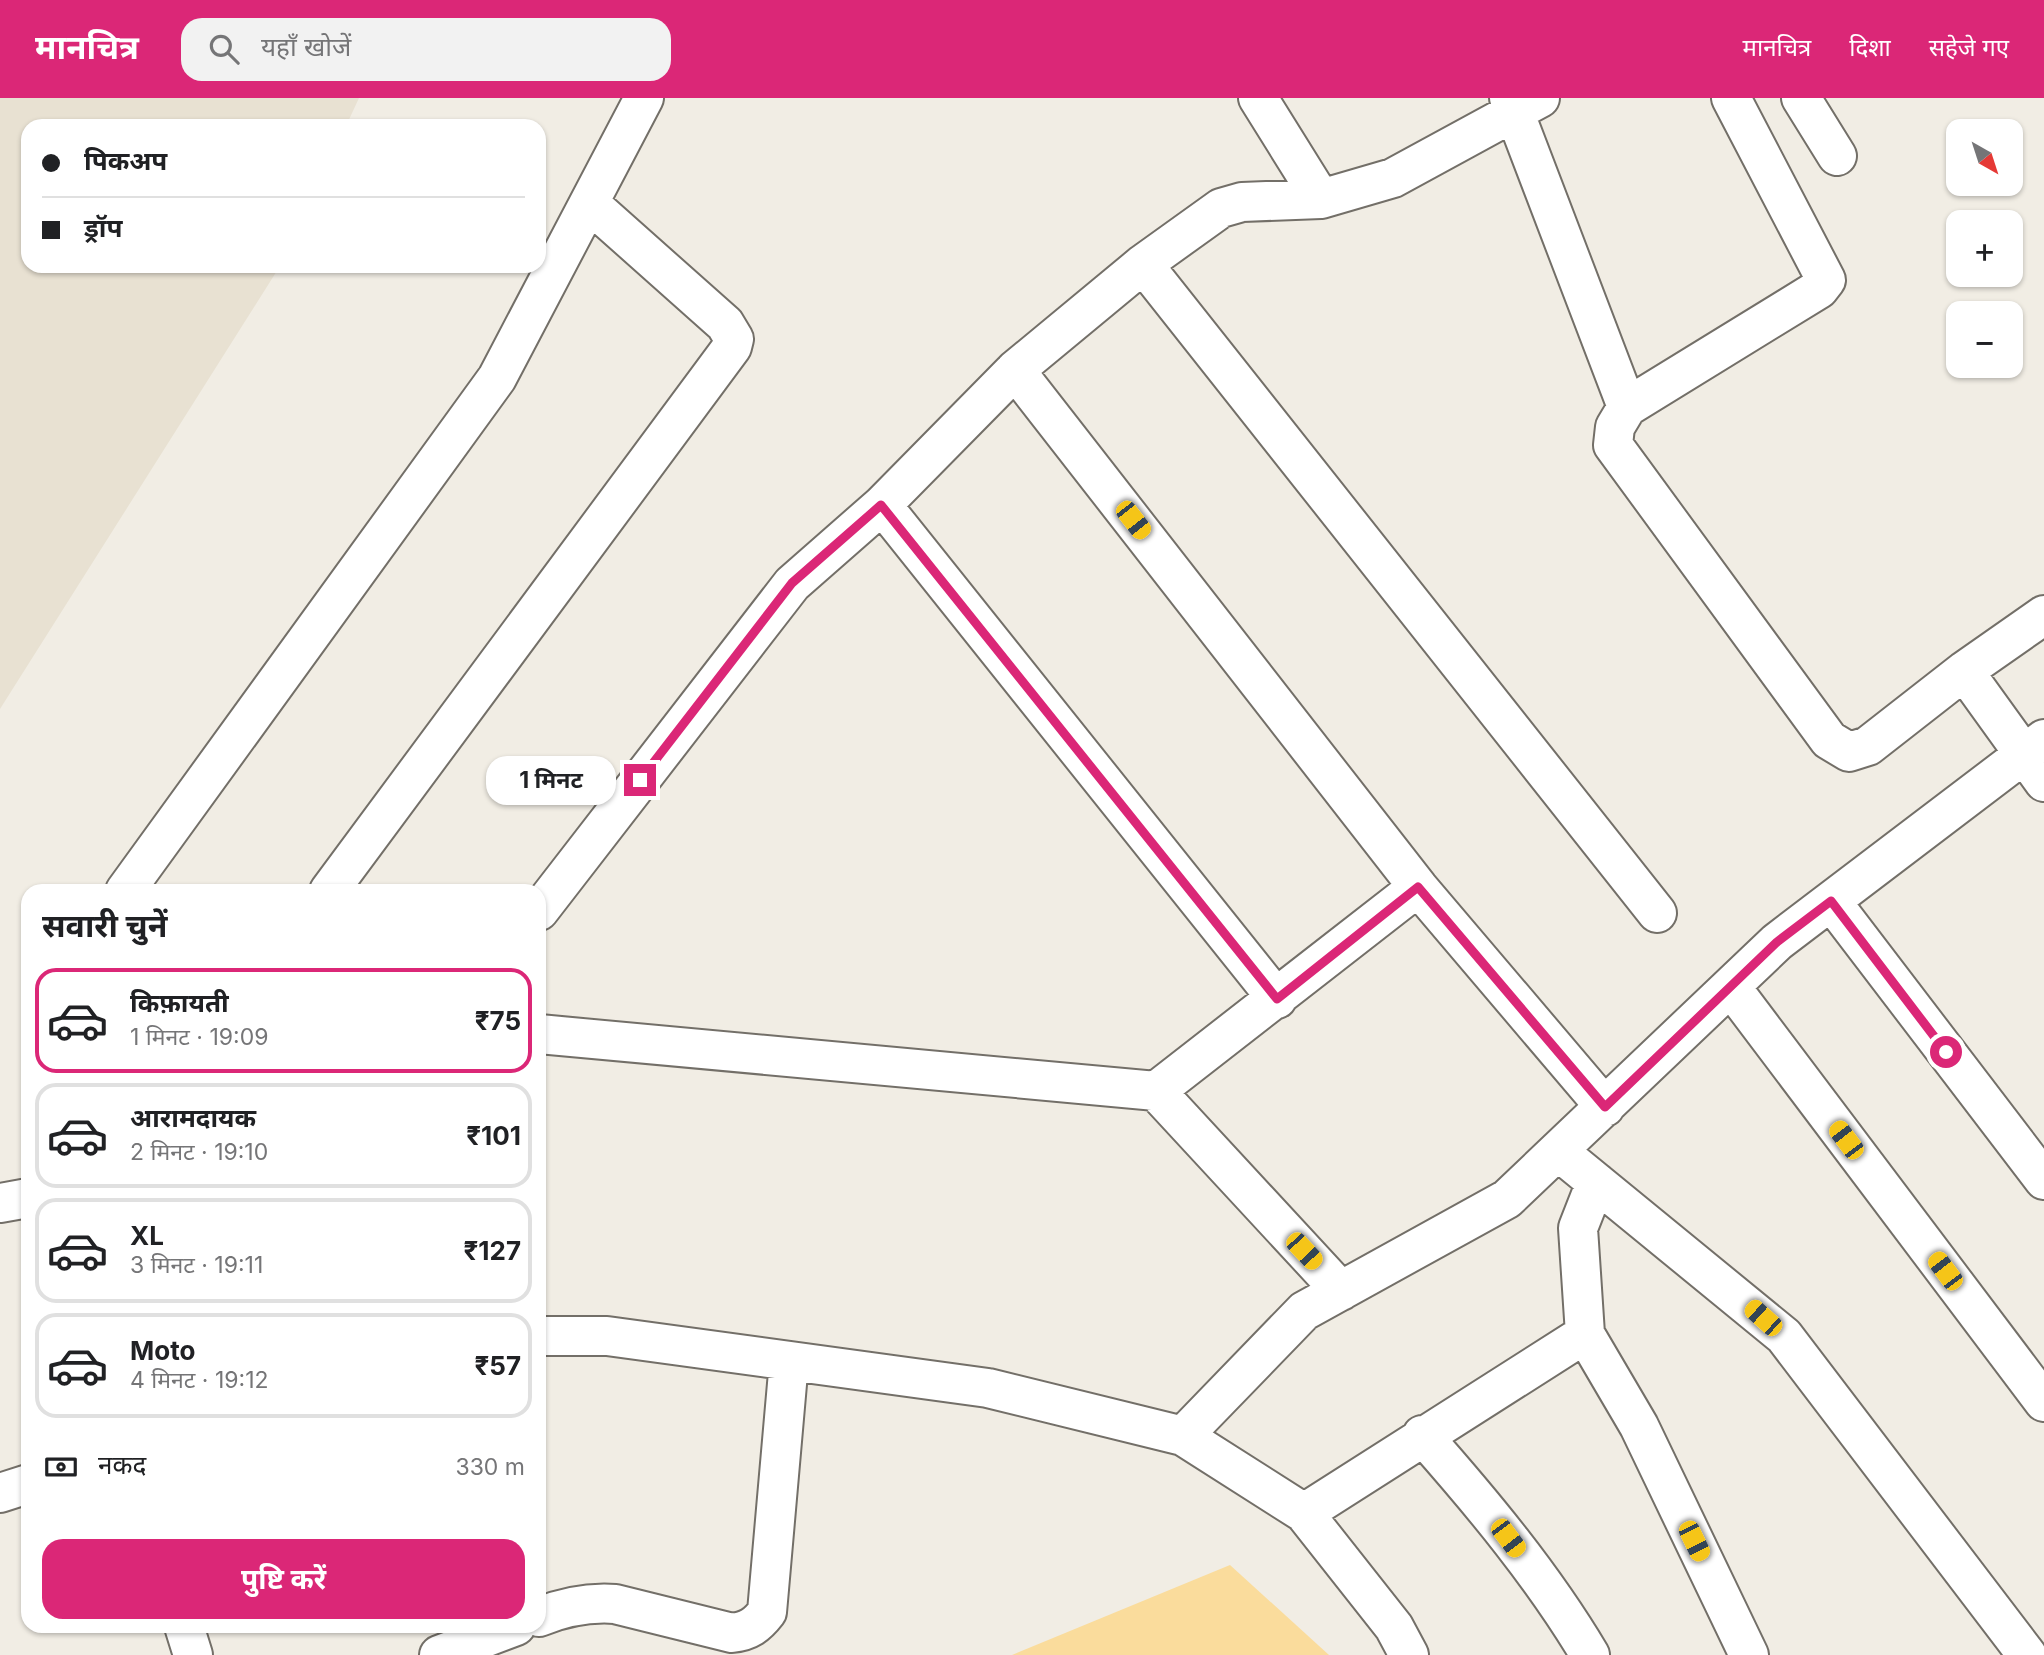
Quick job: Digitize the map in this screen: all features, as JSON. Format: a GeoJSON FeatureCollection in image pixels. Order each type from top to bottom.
{"type":"FeatureCollection","features":[{"type":"Feature","properties":{"kind":"street"},"geometry":{"type":"LineString","coordinates":[[130,884],[497,378],[644,98]]}},
{"type":"Feature","properties":{"kind":"street"},"geometry":{"type":"LineString","coordinates":[[1258,98],[1321,199]]}},
{"type":"Feature","properties":{"kind":"street"},"geometry":{"type":"LineString","coordinates":[[1731,98],[1826,280],[1819,289],[1628,407],[1615,427],[1613,445],[1829,740],[1849,752],[1868,746],[1964,671],[2044,615]]}},
{"type":"Feature","properties":{"kind":"street"},"geometry":{"type":"LineString","coordinates":[[1801,98],[1837,156]]}},
{"type":"Feature","properties":{"kind":"street"},"geometry":{"type":"LineString","coordinates":[[546,902],[792,583],[881,505],[1015,370],[1143,264],[1198,221],[1221,208],[1242,202],[1321,199],[1393,178],[1522,103],[1628,407]]}},
{"type":"Feature","properties":{"kind":"street"},"geometry":{"type":"LineString","coordinates":[[334,884],[733,347],[734,339],[725,324],[589,204]]}},
{"type":"Feature","properties":{"kind":"street"},"geometry":{"type":"LineString","coordinates":[[1143,264],[1657,913]]}},
{"type":"Feature","properties":{"kind":"street"},"geometry":{"type":"LineString","coordinates":[[1015,370],[1418,887],[1605,1107]]}},
{"type":"Feature","properties":{"kind":"street"},"geometry":{"type":"LineString","coordinates":[[881,505],[1277,999]]}},
{"type":"Feature","properties":{"kind":"street"},"geometry":{"type":"LineString","coordinates":[[1183,1436],[1304,1311],[1507,1199],[1777,942],[1831,901],[2037,759],[1964,671]]}},
{"type":"Feature","properties":{"kind":"street"},"geometry":{"type":"LineString","coordinates":[[1156,1091],[1418,887]]}},
{"type":"Feature","properties":{"kind":"street"},"geometry":{"type":"LineString","coordinates":[[1831,901],[2044,1180]]}},
{"type":"Feature","properties":{"kind":"street"},"geometry":{"type":"LineString","coordinates":[[1731,987],[2044,1402]]}},
{"type":"Feature","properties":{"kind":"street"},"geometry":{"type":"LineString","coordinates":[[546,1035],[1156,1091],[1341,1291]]}},
{"type":"Feature","properties":{"kind":"street"},"geometry":{"type":"LineString","coordinates":[[1558,1151],[1784,1336],[2027,1655]]}},
{"type":"Feature","properties":{"kind":"street"},"geometry":{"type":"LineString","coordinates":[[1596,1182],[1578,1227],[1585,1334],[1639,1426],[1749,1655]]}},
{"type":"Feature","properties":{"kind":"street"},"geometry":{"type":"LineString","coordinates":[[0,1203],[21,1199]]}},
{"type":"Feature","properties":{"kind":"street"},"geometry":{"type":"LineString","coordinates":[[1304,1513],[1422,1435],[1585,1334]]}},
{"type":"Feature","properties":{"kind":"street"},"geometry":{"type":"LineString","coordinates":[[546,1336],[607,1336],[988,1388],[1183,1436],[1304,1513],[1394,1627],[1409,1655]]}},
{"type":"Feature","properties":{"kind":"street"},"geometry":{"type":"LineString","coordinates":[[546,1614],[560,1609],[597,1603],[615,1604],[732,1633],[746,1631],[759,1623],[767,1612],[789,1361]]}},
{"type":"Feature","properties":{"kind":"street"},"geometry":{"type":"LineString","coordinates":[[1422,1435],[1477,1497],[1570,1621],[1590,1655]]}},
{"type":"Feature","properties":{"kind":"street"},"geometry":{"type":"LineString","coordinates":[[0,1493],[21,1486]]}},
{"type":"Feature","properties":{"kind":"street"},"geometry":{"type":"LineString","coordinates":[[186,1633],[193,1655]]}},
{"type":"Feature","properties":{"kind":"street"},"geometry":{"type":"LineString","coordinates":[[439,1655],[497,1633]]}},
{"type":"Feature","properties":{"kind":"shaded area"},"geometry":{"type":"Polygon","coordinates":[[[0,98],[359,98],[349,119],[21,119],[21,273],[276,273],[0,709],[0,98]]]}},
{"type":"Feature","properties":{"kind":"shaded area"},"geometry":{"type":"Polygon","coordinates":[[[1230,1565],[1329,1655],[1012,1655],[1230,1565]]]}},
{"type":"Feature","properties":{"kind":"route"},"geometry":{"type":"LineString","coordinates":[[640,780],[792,583],[881,505],[1277,999],[1418,887],[1605,1107],[1777,942],[1831,901],[1946,1052]]}}]}
